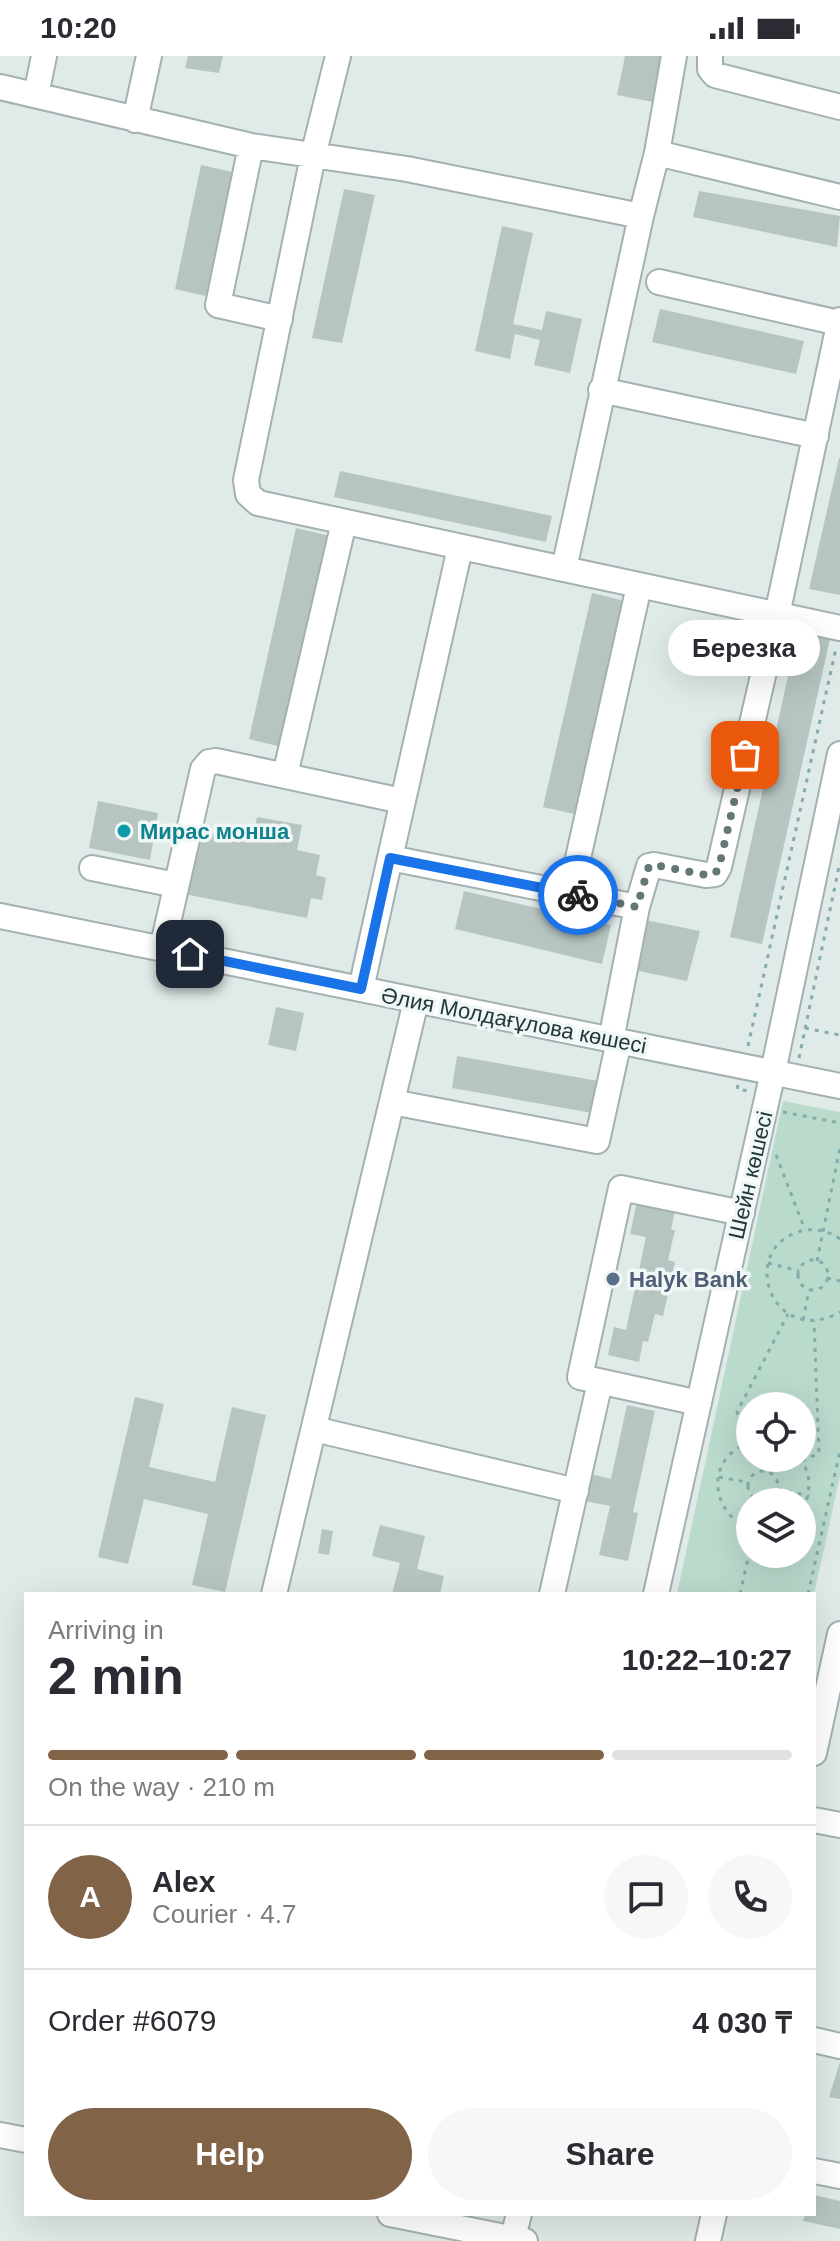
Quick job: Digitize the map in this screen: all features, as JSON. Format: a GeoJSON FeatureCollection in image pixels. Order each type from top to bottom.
{"type":"FeatureCollection","features":[{"type":"Feature","properties":{"kind":"street"},"geometry":{"type":"LineString","coordinates":[[36,95],[44,56]]}},
{"type":"Feature","properties":{"kind":"street"},"geometry":{"type":"LineString","coordinates":[[135,120],[149,56]]}},
{"type":"Feature","properties":{"kind":"street"},"geometry":{"type":"LineString","coordinates":[[338,56],[313,156],[246,480],[248,494],[258,503],[777,615],[838,636]]}},
{"type":"Feature","properties":{"kind":"street"},"geometry":{"type":"LineString","coordinates":[[564,569],[601,390],[657,153],[674,56]]}},
{"type":"Feature","properties":{"kind":"street"},"geometry":{"type":"LineString","coordinates":[[710,56],[710,69],[715,75],[840,107]]}},
{"type":"Feature","properties":{"kind":"street"},"geometry":{"type":"LineString","coordinates":[[0,87],[251,146],[407,169],[641,216]]}},
{"type":"Feature","properties":{"kind":"street"},"geometry":{"type":"LineString","coordinates":[[251,146],[218,305],[280,319]]}},
{"type":"Feature","properties":{"kind":"street"},"geometry":{"type":"LineString","coordinates":[[657,153],[840,197]]}},
{"type":"Feature","properties":{"kind":"street"},"geometry":{"type":"LineString","coordinates":[[392,1102],[597,1141],[637,907],[649,866],[706,875],[715,874],[719,867],[840,321],[659,282]]}},
{"type":"Feature","properties":{"kind":"street"},"geometry":{"type":"LineString","coordinates":[[601,390],[816,436]]}},
{"type":"Feature","properties":{"kind":"street"},"geometry":{"type":"LineString","coordinates":[[285,775],[344,522]]}},
{"type":"Feature","properties":{"kind":"street"},"geometry":{"type":"LineString","coordinates":[[361,989],[460,548]]}},
{"type":"Feature","properties":{"kind":"street"},"geometry":{"type":"LineString","coordinates":[[570,894],[639,586]]}},
{"type":"Feature","properties":{"kind":"street","name":"Шейн көшесі"},"geometry":{"type":"LineString","coordinates":[[656,1592],[773,1072],[840,754]]}},
{"type":"Feature","properties":{"kind":"street"},"geometry":{"type":"LineString","coordinates":[[162,949],[203,769],[209,762],[402,801]]}},
{"type":"Feature","properties":{"kind":"street"},"geometry":{"type":"LineString","coordinates":[[390,858],[637,907]]}},
{"type":"Feature","properties":{"kind":"street"},"geometry":{"type":"LineString","coordinates":[[92,868],[176,885]]}},
{"type":"Feature","properties":{"kind":"street","name":"Әлия Молдағұлова көшесі"},"geometry":{"type":"LineString","coordinates":[[0,916],[840,1086]]}},
{"type":"Feature","properties":{"kind":"street"},"geometry":{"type":"LineString","coordinates":[[274,1592],[416,1001]]}},
{"type":"Feature","properties":{"kind":"street"},"geometry":{"type":"LineString","coordinates":[[699,1403],[580,1377],[621,1188],[742,1213]]}},
{"type":"Feature","properties":{"kind":"street"},"geometry":{"type":"LineString","coordinates":[[552,1592],[600,1382]]}},
{"type":"Feature","properties":{"kind":"street"},"geometry":{"type":"LineString","coordinates":[[314,1429],[576,1491]]}},
{"type":"Feature","properties":{"kind":"street"},"geometry":{"type":"LineString","coordinates":[[816,1744],[840,1634]]}},
{"type":"Feature","properties":{"kind":"street"},"geometry":{"type":"LineString","coordinates":[[816,1820],[840,1825]]}},
{"type":"Feature","properties":{"kind":"street"},"geometry":{"type":"LineString","coordinates":[[816,2040],[840,2046]]}},
{"type":"Feature","properties":{"kind":"street"},"geometry":{"type":"LineString","coordinates":[[0,2135],[24,2140]]}},
{"type":"Feature","properties":{"kind":"street"},"geometry":{"type":"LineString","coordinates":[[816,2171],[840,2176]]}},
{"type":"Feature","properties":{"kind":"street"},"geometry":{"type":"LineString","coordinates":[[400,2216],[517,2240],[519,2216]]}},
{"type":"Feature","properties":{"kind":"street"},"geometry":{"type":"LineString","coordinates":[[708,2241],[714,2216]]}},
{"type":"Feature","properties":{"kind":"path"},"geometry":{"type":"LineString","coordinates":[[743,1066],[838,636]]}},
{"type":"Feature","properties":{"kind":"path"},"geometry":{"type":"LineString","coordinates":[[817,1261],[840,1148]]}},
{"type":"Feature","properties":{"kind":"path"},"geometry":{"type":"LineString","coordinates":[[775,1154],[805,1230]]}},
{"type":"Feature","properties":{"kind":"path"},"geometry":{"type":"LineString","coordinates":[[840,1238],[823,1230],[805,1230],[782,1241],[768,1263],[767,1281],[771,1296],[788,1314],[814,1321],[825,1320],[840,1312]]}},
{"type":"Feature","properties":{"kind":"path"},"geometry":{"type":"LineString","coordinates":[[817,1261],[826,1269],[827,1278],[819,1289],[809,1290],[799,1281],[799,1271],[805,1263],[817,1261]]}},
{"type":"Feature","properties":{"kind":"path"},"geometry":{"type":"LineString","coordinates":[[768,1263],[799,1271]]}},
{"type":"Feature","properties":{"kind":"path"},"geometry":{"type":"LineString","coordinates":[[827,1278],[840,1281]]}},
{"type":"Feature","properties":{"kind":"path"},"geometry":{"type":"LineString","coordinates":[[803,1320],[809,1290]]}},
{"type":"Feature","properties":{"kind":"path"},"geometry":{"type":"LineString","coordinates":[[747,1392],[788,1314]]}},
{"type":"Feature","properties":{"kind":"path"},"geometry":{"type":"LineString","coordinates":[[814,1321],[819,1453],[816,1454]]}},
{"type":"Feature","properties":{"kind":"path"},"geometry":{"type":"LineString","coordinates":[[736,1450],[729,1455],[719,1477],[719,1498],[725,1512],[736,1523]]}},
{"type":"Feature","properties":{"kind":"path"},"geometry":{"type":"LineString","coordinates":[[808,1592],[840,1451]]}},
{"type":"Feature","properties":{"kind":"path"},"geometry":{"type":"LineString","coordinates":[[749,1488],[748,1483],[755,1472]]}},
{"type":"Feature","properties":{"kind":"path"},"geometry":{"type":"LineString","coordinates":[[719,1477],[748,1483]]}},
{"type":"Feature","properties":{"kind":"path"},"geometry":{"type":"LineString","coordinates":[[740,1592],[746,1568]]}},
{"type":"Feature","properties":{"kind":"green space"},"geometry":{"type":"Polygon","coordinates":[[[783,1101],[840,1112],[840,1476],[814,1592],[677,1592],[783,1101]]]}},
{"type":"Feature","properties":{"kind":"building"},"geometry":{"type":"Polygon","coordinates":[[[188,56],[223,56],[219,73],[185,68],[188,56]]]}},
{"type":"Feature","properties":{"kind":"building"},"geometry":{"type":"Polygon","coordinates":[[[625,56],[662,56],[653,102],[617,95],[625,56]]]}},
{"type":"Feature","properties":{"kind":"building"},"geometry":{"type":"Polygon","coordinates":[[[201,165],[232,172],[206,296],[175,289],[201,165]]]}},
{"type":"Feature","properties":{"kind":"building"},"geometry":{"type":"Polygon","coordinates":[[[344,189],[375,195],[342,343],[312,338],[344,189]]]}},
{"type":"Feature","properties":{"kind":"building"},"geometry":{"type":"Polygon","coordinates":[[[699,191],[840,216],[837,247],[693,217],[699,191]]]}},
{"type":"Feature","properties":{"kind":"building"},"geometry":{"type":"Polygon","coordinates":[[[502,226],[533,233],[513,324],[542,330],[546,311],[582,319],[570,373],[534,365],[540,340],[515,334],[510,359],[475,351],[502,226]]]}},
{"type":"Feature","properties":{"kind":"building"},"geometry":{"type":"Polygon","coordinates":[[[660,309],[804,341],[796,374],[652,342],[660,309]]]}},
{"type":"Feature","properties":{"kind":"building"},"geometry":{"type":"Polygon","coordinates":[[[840,458],[840,595],[809,589],[840,458]]]}},
{"type":"Feature","properties":{"kind":"building"},"geometry":{"type":"Polygon","coordinates":[[[340,471],[552,516],[546,542],[334,497],[340,471]]]}},
{"type":"Feature","properties":{"kind":"building"},"geometry":{"type":"Polygon","coordinates":[[[296,528],[334,537],[286,748],[249,739],[296,528]]]}},
{"type":"Feature","properties":{"kind":"building"},"geometry":{"type":"Polygon","coordinates":[[[592,593],[625,601],[578,815],[543,807],[592,593]]]}},
{"type":"Feature","properties":{"kind":"building"},"geometry":{"type":"Polygon","coordinates":[[[799,627],[831,634],[762,944],[730,937],[799,627]]]}},
{"type":"Feature","properties":{"kind":"building","name":"Мирас монша"},"geometry":{"type":"Polygon","coordinates":[[[98,801],[158,813],[150,860],[89,848],[98,801]]]}},
{"type":"Feature","properties":{"kind":"building"},"geometry":{"type":"Polygon","coordinates":[[[257,817],[302,825],[297,850],[320,855],[316,875],[326,878],[322,900],[311,898],[307,918],[184,894],[196,830],[252,842],[257,817]]]}},
{"type":"Feature","properties":{"kind":"building"},"geometry":{"type":"Polygon","coordinates":[[[464,891],[611,925],[602,964],[455,929],[464,891]]]}},
{"type":"Feature","properties":{"kind":"building"},"geometry":{"type":"Polygon","coordinates":[[[645,920],[700,931],[687,981],[634,970],[645,920]]]}},
{"type":"Feature","properties":{"kind":"building"},"geometry":{"type":"Polygon","coordinates":[[[276,1007],[304,1013],[296,1051],[268,1045],[276,1007]]]}},
{"type":"Feature","properties":{"kind":"building"},"geometry":{"type":"Polygon","coordinates":[[[457,1056],[604,1082],[598,1114],[452,1088],[457,1056]]]}},
{"type":"Feature","properties":{"kind":"building"},"geometry":{"type":"Polygon","coordinates":[[[638,1197],[676,1206],[671,1230],[675,1230],[668,1260],[675,1262],[663,1316],[655,1314],[648,1342],[643,1341],[639,1362],[608,1355],[614,1327],[626,1330],[646,1237],[630,1234],[638,1197]]]}},
{"type":"Feature","properties":{"kind":"building"},"geometry":{"type":"Polygon","coordinates":[[[135,1397],[164,1404],[149,1467],[215,1482],[232,1407],[266,1415],[225,1592],[192,1585],[208,1514],[144,1499],[128,1564],[98,1557],[135,1397]]]}},
{"type":"Feature","properties":{"kind":"building"},"geometry":{"type":"Polygon","coordinates":[[[627,1405],[655,1411],[633,1512],[638,1513],[628,1561],[599,1555],[610,1506],[585,1501],[591,1474],[611,1479],[627,1405]]]}},
{"type":"Feature","properties":{"kind":"building"},"geometry":{"type":"Polygon","coordinates":[[[380,1525],[425,1536],[417,1569],[444,1576],[440,1592],[393,1592],[400,1563],[372,1556],[380,1525]]]}},
{"type":"Feature","properties":{"kind":"building"},"geometry":{"type":"Polygon","coordinates":[[[322,1529],[333,1531],[329,1555],[318,1553],[322,1529]]]}},
{"type":"Feature","properties":{"kind":"building"},"geometry":{"type":"Polygon","coordinates":[[[840,2062],[840,2099],[829,2097],[840,2062]]]}},
{"type":"Feature","properties":{"kind":"building"},"geometry":{"type":"Polygon","coordinates":[[[816,2195],[840,2201],[840,2229],[803,2221],[804,2216],[816,2216],[816,2195]]]}},
{"type":"Feature","properties":{"kind":"way so far"},"geometry":{"type":"LineString","coordinates":[[578,895],[637,907],[649,866],[715,874],[745,755]]}},
{"type":"Feature","properties":{"kind":"place","name":"Березка"},"geometry":{"type":"Point","coordinates":[745,755]}},
{"type":"Feature","properties":{"kind":"place","name":"Мирас монша"},"geometry":{"type":"Point","coordinates":[124,831]}},
{"type":"Feature","properties":{"kind":"place","name":"Halyk Bank"},"geometry":{"type":"Point","coordinates":[613,1279]}},
{"type":"Feature","properties":{"kind":"route"},"geometry":{"type":"LineString","coordinates":[[190,954],[361,989],[390,858],[578,895]]}}]}
